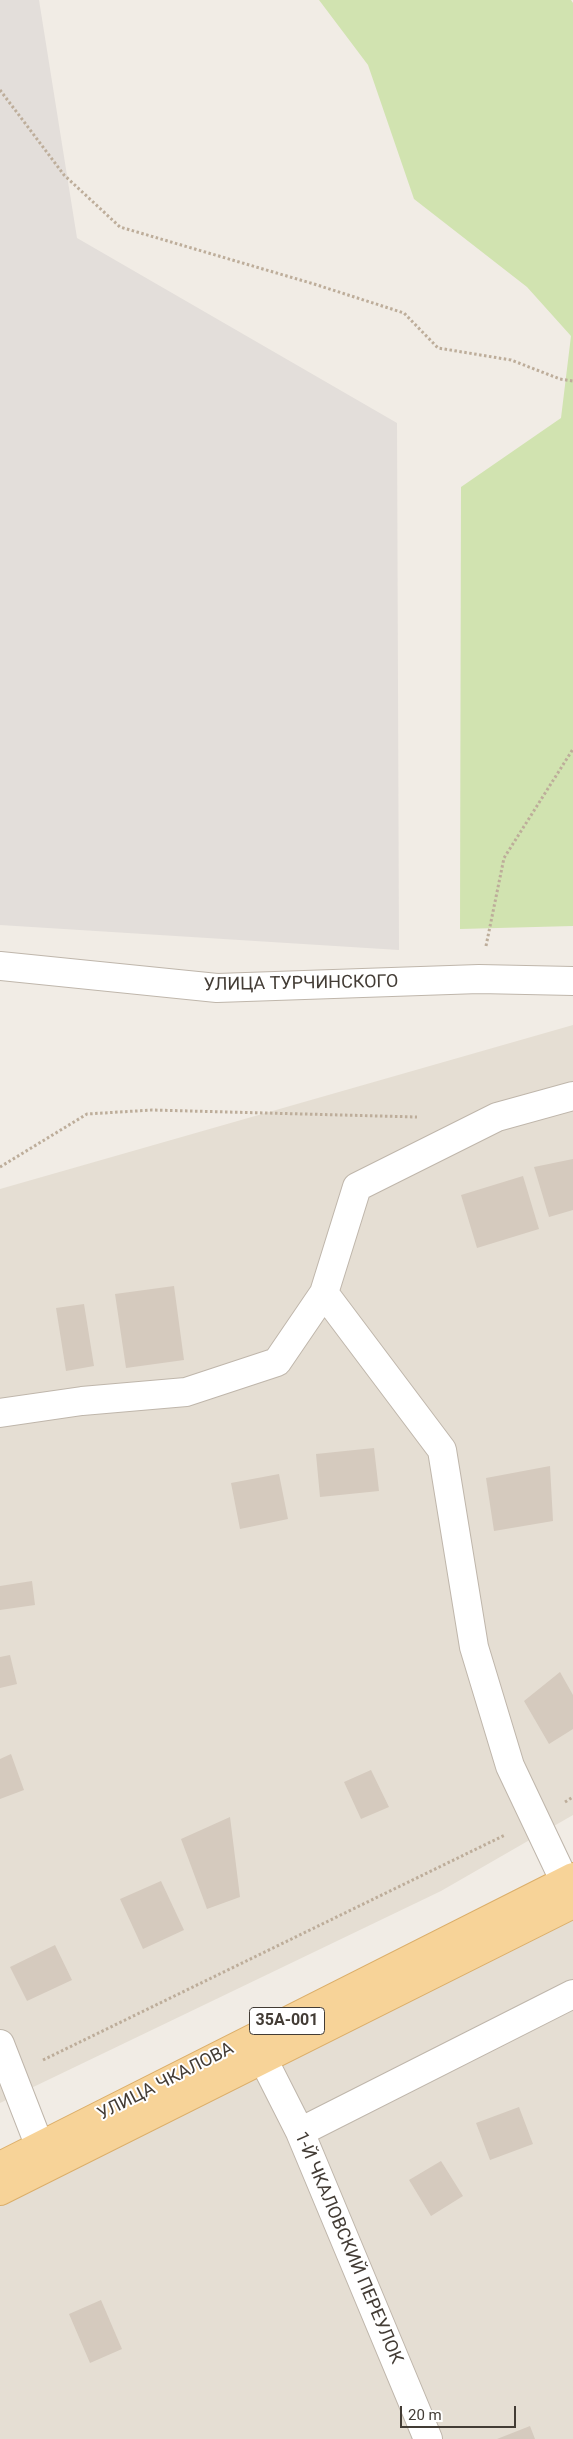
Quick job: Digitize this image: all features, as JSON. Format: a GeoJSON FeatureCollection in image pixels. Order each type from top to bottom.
{"type":"FeatureCollection","features":[{"type":"Feature","properties":{"kind":"main road","name":"УЛИЦА ЧКАЛОВА"},"geometry":{"type":"LineString","coordinates":[[0,2191],[44,2157],[571,1890]]}},
{"type":"Feature","properties":{"kind":"main road","name":"УЛИЦА ЧКАЛОВА"},"geometry":{"type":"LineString","coordinates":[[0,2166],[44,2157]]}},
{"type":"Feature","properties":{"kind":"street","name":"УЛИЦА ТУРЧИНСКОГО"},"geometry":{"type":"LineString","coordinates":[[0,966],[217,988],[479,979],[573,981]]}},
{"type":"Feature","properties":{"kind":"street"},"geometry":{"type":"LineString","coordinates":[[0,1413],[82,1401],[186,1392],[277,1362],[324,1292],[357,1187],[497,1117],[573,1096]]}},
{"type":"Feature","properties":{"kind":"street"},"geometry":{"type":"LineString","coordinates":[[324,1292],[442,1450],[474,1647],[510,1766],[571,1890]]}},
{"type":"Feature","properties":{"kind":"street"},"geometry":{"type":"LineString","coordinates":[[300,2132],[573,1994]]}},
{"type":"Feature","properties":{"kind":"street"},"geometry":{"type":"LineString","coordinates":[[0,2044],[44,2157]]}},
{"type":"Feature","properties":{"kind":"street","name":"1-Й ЧКАЛОВСКИЙ ПЕРЕУЛОК"},"geometry":{"type":"LineString","coordinates":[[258,2049],[300,2132],[428,2439]]}},
{"type":"Feature","properties":{"kind":"path"},"geometry":{"type":"LineString","coordinates":[[0,90],[64,175],[120,226],[404,312],[438,348],[511,360],[560,379],[573,381]]}},
{"type":"Feature","properties":{"kind":"path"},"geometry":{"type":"LineString","coordinates":[[479,979],[504,858],[573,749]]}},
{"type":"Feature","properties":{"kind":"path"},"geometry":{"type":"LineString","coordinates":[[0,1167],[87,1114],[152,1110],[420,1117]]}},
{"type":"Feature","properties":{"kind":"path"},"geometry":{"type":"LineString","coordinates":[[11,2076],[536,1820],[573,1797]]}},
{"type":"Feature","properties":{"kind":"shaded area"},"geometry":{"type":"Polygon","coordinates":[[[0,0],[39,0],[77,238],[397,423],[399,950],[0,925],[0,0]]]}},
{"type":"Feature","properties":{"kind":"shaded area"},"geometry":{"type":"Polygon","coordinates":[[[573,1025],[573,1815],[441,1891],[0,2103],[0,1189],[573,1025]]]}},
{"type":"Feature","properties":{"kind":"shaded area"},"geometry":{"type":"Polygon","coordinates":[[[573,1904],[573,2439],[0,2439],[0,2202],[573,1904]]]}},
{"type":"Feature","properties":{"kind":"green space"},"geometry":{"type":"Polygon","coordinates":[[[319,0],[571,0],[573,3],[573,926],[460,929],[461,487],[561,418],[571,336],[527,287],[414,199],[368,65],[319,0]]]}},
{"type":"Feature","properties":{"kind":"building"},"geometry":{"type":"Polygon","coordinates":[[[573,1159],[573,1210],[549,1217],[534,1167],[573,1159]]]}},
{"type":"Feature","properties":{"kind":"building"},"geometry":{"type":"Polygon","coordinates":[[[523,1176],[539,1229],[477,1248],[461,1195],[523,1176]]]}},
{"type":"Feature","properties":{"kind":"building"},"geometry":{"type":"Polygon","coordinates":[[[174,1286],[184,1360],[126,1368],[115,1294],[174,1286]]]}},
{"type":"Feature","properties":{"kind":"building"},"geometry":{"type":"Polygon","coordinates":[[[84,1304],[94,1366],[66,1371],[56,1308],[84,1304]]]}},
{"type":"Feature","properties":{"kind":"building"},"geometry":{"type":"Polygon","coordinates":[[[374,1448],[379,1491],[320,1497],[316,1454],[374,1448]]]}},
{"type":"Feature","properties":{"kind":"building"},"geometry":{"type":"Polygon","coordinates":[[[550,1466],[553,1521],[494,1531],[486,1478],[550,1466]]]}},
{"type":"Feature","properties":{"kind":"building"},"geometry":{"type":"Polygon","coordinates":[[[279,1474],[288,1519],[240,1529],[231,1483],[279,1474]]]}},
{"type":"Feature","properties":{"kind":"building"},"geometry":{"type":"Polygon","coordinates":[[[32,1581],[35,1605],[0,1610],[0,1586],[32,1581]]]}},
{"type":"Feature","properties":{"kind":"building"},"geometry":{"type":"Polygon","coordinates":[[[10,1655],[17,1684],[0,1688],[0,1657],[10,1655]]]}},
{"type":"Feature","properties":{"kind":"building"},"geometry":{"type":"Polygon","coordinates":[[[560,1672],[573,1695],[573,1729],[549,1744],[524,1701],[560,1672]]]}},
{"type":"Feature","properties":{"kind":"building"},"geometry":{"type":"Polygon","coordinates":[[[11,1754],[24,1790],[0,1799],[0,1759],[11,1754]]]}},
{"type":"Feature","properties":{"kind":"building"},"geometry":{"type":"Polygon","coordinates":[[[371,1770],[389,1807],[361,1819],[344,1782],[371,1770]]]}},
{"type":"Feature","properties":{"kind":"building"},"geometry":{"type":"Polygon","coordinates":[[[230,1817],[240,1897],[207,1909],[181,1839],[230,1817]]]}},
{"type":"Feature","properties":{"kind":"building"},"geometry":{"type":"Polygon","coordinates":[[[161,1881],[184,1930],[143,1949],[120,1899],[161,1881]]]}},
{"type":"Feature","properties":{"kind":"building"},"geometry":{"type":"Polygon","coordinates":[[[55,1945],[72,1980],[27,2001],[10,1967],[55,1945]]]}},
{"type":"Feature","properties":{"kind":"building"},"geometry":{"type":"Polygon","coordinates":[[[519,2107],[533,2144],[490,2160],[476,2123],[519,2107]]]}},
{"type":"Feature","properties":{"kind":"building"},"geometry":{"type":"Polygon","coordinates":[[[441,2161],[463,2196],[431,2216],[409,2180],[441,2161]]]}},
{"type":"Feature","properties":{"kind":"building"},"geometry":{"type":"Polygon","coordinates":[[[101,2300],[122,2349],[90,2363],[69,2314],[101,2300]]]}},
{"type":"Feature","properties":{"kind":"building"},"geometry":{"type":"Polygon","coordinates":[[[530,2426],[535,2439],[497,2439],[530,2426]]]}}]}
